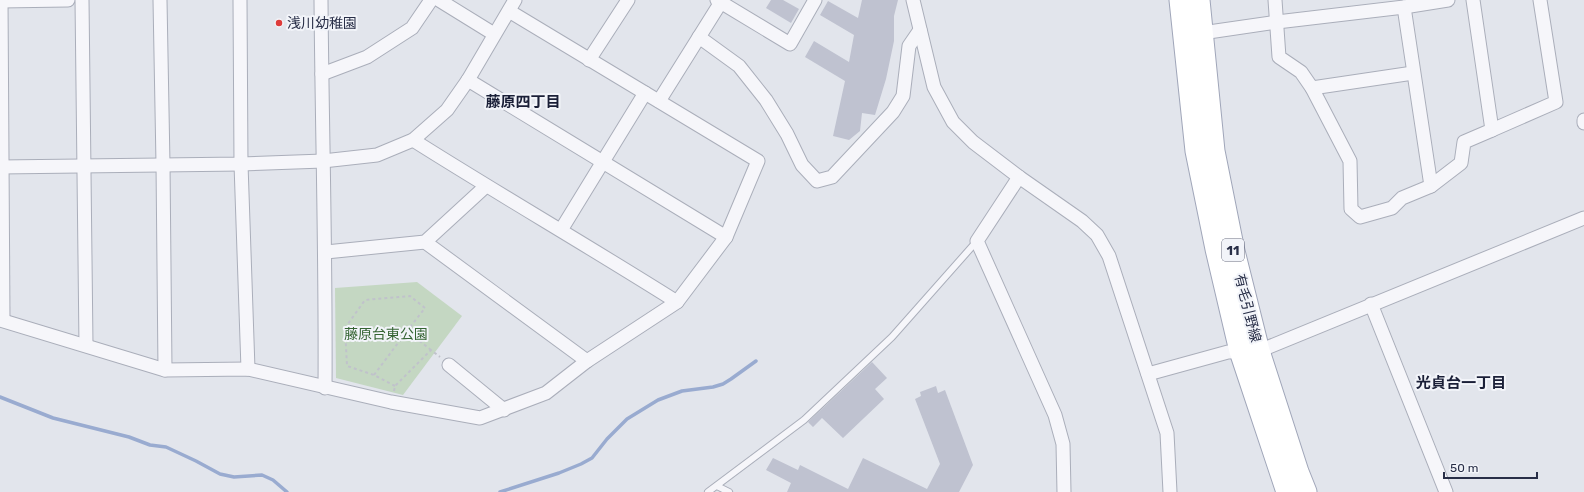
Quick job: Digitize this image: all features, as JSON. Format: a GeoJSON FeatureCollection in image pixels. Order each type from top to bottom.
{"type":"FeatureCollection","features":[{"type":"Feature","properties":{"kind":"main road","name":"有毛引野線"},"geometry":{"type":"LineString","coordinates":[[1180,0],[1192,35]]}},
{"type":"Feature","properties":{"kind":"main road","name":"有毛引野線"},"geometry":{"type":"LineString","coordinates":[[1199,0],[1192,35],[1196,151],[1216,249],[1249,351],[1287,492]]}},
{"type":"Feature","properties":{"kind":"main road","name":"有毛引野線"},"geometry":{"type":"LineString","coordinates":[[1249,351],[1296,464],[1306,492]]}},
{"type":"Feature","properties":{"kind":"street"},"geometry":{"type":"LineString","coordinates":[[1,167],[241,164],[322,161],[377,155],[413,140],[447,110],[468,80],[512,5],[589,60],[758,161],[726,237],[678,302],[587,361],[546,393],[504,410],[480,418],[391,402],[248,369],[165,370],[1,320],[0,0],[68,0]]}},
{"type":"Feature","properties":{"kind":"street"},"geometry":{"type":"LineString","coordinates":[[82,0],[86,345]]}},
{"type":"Feature","properties":{"kind":"street"},"geometry":{"type":"LineString","coordinates":[[160,0],[165,370]]}},
{"type":"Feature","properties":{"kind":"street"},"geometry":{"type":"LineString","coordinates":[[240,0],[241,164],[248,369]]}},
{"type":"Feature","properties":{"kind":"street"},"geometry":{"type":"LineString","coordinates":[[321,0],[322,161],[326,252],[325,388]]}},
{"type":"Feature","properties":{"kind":"street"},"geometry":{"type":"LineString","coordinates":[[322,74],[367,56],[412,28],[431,0]]}},
{"type":"Feature","properties":{"kind":"street"},"geometry":{"type":"LineString","coordinates":[[440,0],[494,34]]}},
{"type":"Feature","properties":{"kind":"street"},"geometry":{"type":"LineString","coordinates":[[589,60],[628,0]]}},
{"type":"Feature","properties":{"kind":"street"},"geometry":{"type":"LineString","coordinates":[[659,101],[719,1],[790,44],[815,0]]}},
{"type":"Feature","properties":{"kind":"street"},"geometry":{"type":"LineString","coordinates":[[913,0],[934,86],[953,122],[973,142],[1019,177],[1082,221],[1098,235],[1109,256],[1167,433],[1170,492]]}},
{"type":"Feature","properties":{"kind":"street"},"geometry":{"type":"LineString","coordinates":[[1275,0],[1279,57],[1301,72],[1312,88],[1350,161],[1351,209],[1360,217],[1392,208],[1402,198],[1431,186],[1461,163],[1464,142],[1556,102],[1540,0]]}},
{"type":"Feature","properties":{"kind":"street"},"geometry":{"type":"LineString","coordinates":[[1192,35],[1277,22],[1404,7],[1448,0]]}},
{"type":"Feature","properties":{"kind":"street"},"geometry":{"type":"LineString","coordinates":[[1473,0],[1492,130]]}},
{"type":"Feature","properties":{"kind":"street"},"geometry":{"type":"LineString","coordinates":[[1404,7],[1431,186]]}},
{"type":"Feature","properties":{"kind":"street"},"geometry":{"type":"LineString","coordinates":[[698,37],[739,66],[770,107],[787,134],[802,165],[817,181],[832,177],[893,112],[903,96],[909,46],[920,30]]}},
{"type":"Feature","properties":{"kind":"street"},"geometry":{"type":"LineString","coordinates":[[1312,88],[1413,73]]}},
{"type":"Feature","properties":{"kind":"street"},"geometry":{"type":"LineString","coordinates":[[468,80],[726,237]]}},
{"type":"Feature","properties":{"kind":"street"},"geometry":{"type":"LineString","coordinates":[[561,230],[645,93]]}},
{"type":"Feature","properties":{"kind":"street"},"geometry":{"type":"LineString","coordinates":[[413,140],[678,302]]}},
{"type":"Feature","properties":{"kind":"street"},"geometry":{"type":"LineString","coordinates":[[1019,177],[977,242],[1055,416],[1063,444],[1064,492]]}},
{"type":"Feature","properties":{"kind":"street"},"geometry":{"type":"LineString","coordinates":[[326,252],[425,242],[486,186]]}},
{"type":"Feature","properties":{"kind":"street"},"geometry":{"type":"LineString","coordinates":[[1148,374],[1228,352],[1249,351],[1371,304],[1584,218]]}},
{"type":"Feature","properties":{"kind":"street"},"geometry":{"type":"LineString","coordinates":[[425,242],[587,361]]}},
{"type":"Feature","properties":{"kind":"street"},"geometry":{"type":"LineString","coordinates":[[1371,304],[1446,492]]}},
{"type":"Feature","properties":{"kind":"street"},"geometry":{"type":"LineString","coordinates":[[449,364],[504,410]]}},
{"type":"Feature","properties":{"kind":"lane"},"geometry":{"type":"LineString","coordinates":[[708,492],[804,420],[892,337],[977,242]]}},
{"type":"Feature","properties":{"kind":"lane"},"geometry":{"type":"LineString","coordinates":[[717,486],[729,492]]}},
{"type":"Feature","properties":{"kind":"path"},"geometry":{"type":"LineString","coordinates":[[374,375],[425,308],[410,296],[366,300],[345,328],[347,366],[374,375],[395,386]]}},
{"type":"Feature","properties":{"kind":"path"},"geometry":{"type":"LineString","coordinates":[[407,331],[449,364]]}},
{"type":"Feature","properties":{"kind":"path"},"geometry":{"type":"LineString","coordinates":[[391,402],[395,386],[431,350]]}},
{"type":"Feature","properties":{"kind":"green space","name":"藤原台東公園"},"geometry":{"type":"Polygon","coordinates":[[[417,282],[462,316],[403,395],[336,378],[335,288],[417,282]]]}},
{"type":"Feature","properties":{"kind":"building"},"geometry":{"type":"Polygon","coordinates":[[[771,0],[783,0],[799,9],[791,23],[766,8],[771,0]]]}},
{"type":"Feature","properties":{"kind":"building"},"geometry":{"type":"Polygon","coordinates":[[[862,0],[898,0],[894,16],[894,41],[886,79],[875,115],[862,113],[860,131],[849,140],[833,136],[845,81],[805,57],[814,41],[849,62],[854,35],[820,15],[828,1],[858,18],[862,0]]]}},
{"type":"Feature","properties":{"kind":"building"},"geometry":{"type":"Polygon","coordinates":[[[872,362],[887,378],[875,389],[884,399],[843,438],[822,418],[813,427],[808,422],[872,362]]]}},
{"type":"Feature","properties":{"kind":"building"},"geometry":{"type":"Polygon","coordinates":[[[936,386],[938,393],[945,390],[973,465],[959,492],[787,492],[791,483],[766,470],[773,458],[798,470],[800,465],[848,489],[863,458],[927,489],[940,464],[915,399],[921,396],[920,392],[936,386]]]}},
{"type":"Feature","properties":{"kind":"waterway"},"geometry":{"type":"LineString","coordinates":[[500,492],[559,473],[581,464],[592,458],[607,439],[627,419],[658,400],[682,391],[713,387],[723,384],[756,361]]}},
{"type":"Feature","properties":{"kind":"waterway"},"geometry":{"type":"LineString","coordinates":[[0,397],[53,418],[129,437],[150,445],[166,447],[220,474],[234,477],[262,475],[273,480],[287,492]]}},
{"type":"Feature","properties":{"kind":"place","name":"浅川幼稚園"},"geometry":{"type":"Point","coordinates":[279,23]}},
{"type":"Feature","properties":{"kind":"district","name":"藤原四丁目"},"geometry":{"type":"Point","coordinates":[523,102]}},
{"type":"Feature","properties":{"kind":"district","name":"光貞台一丁目"},"geometry":{"type":"Point","coordinates":[1461,383]}}]}
